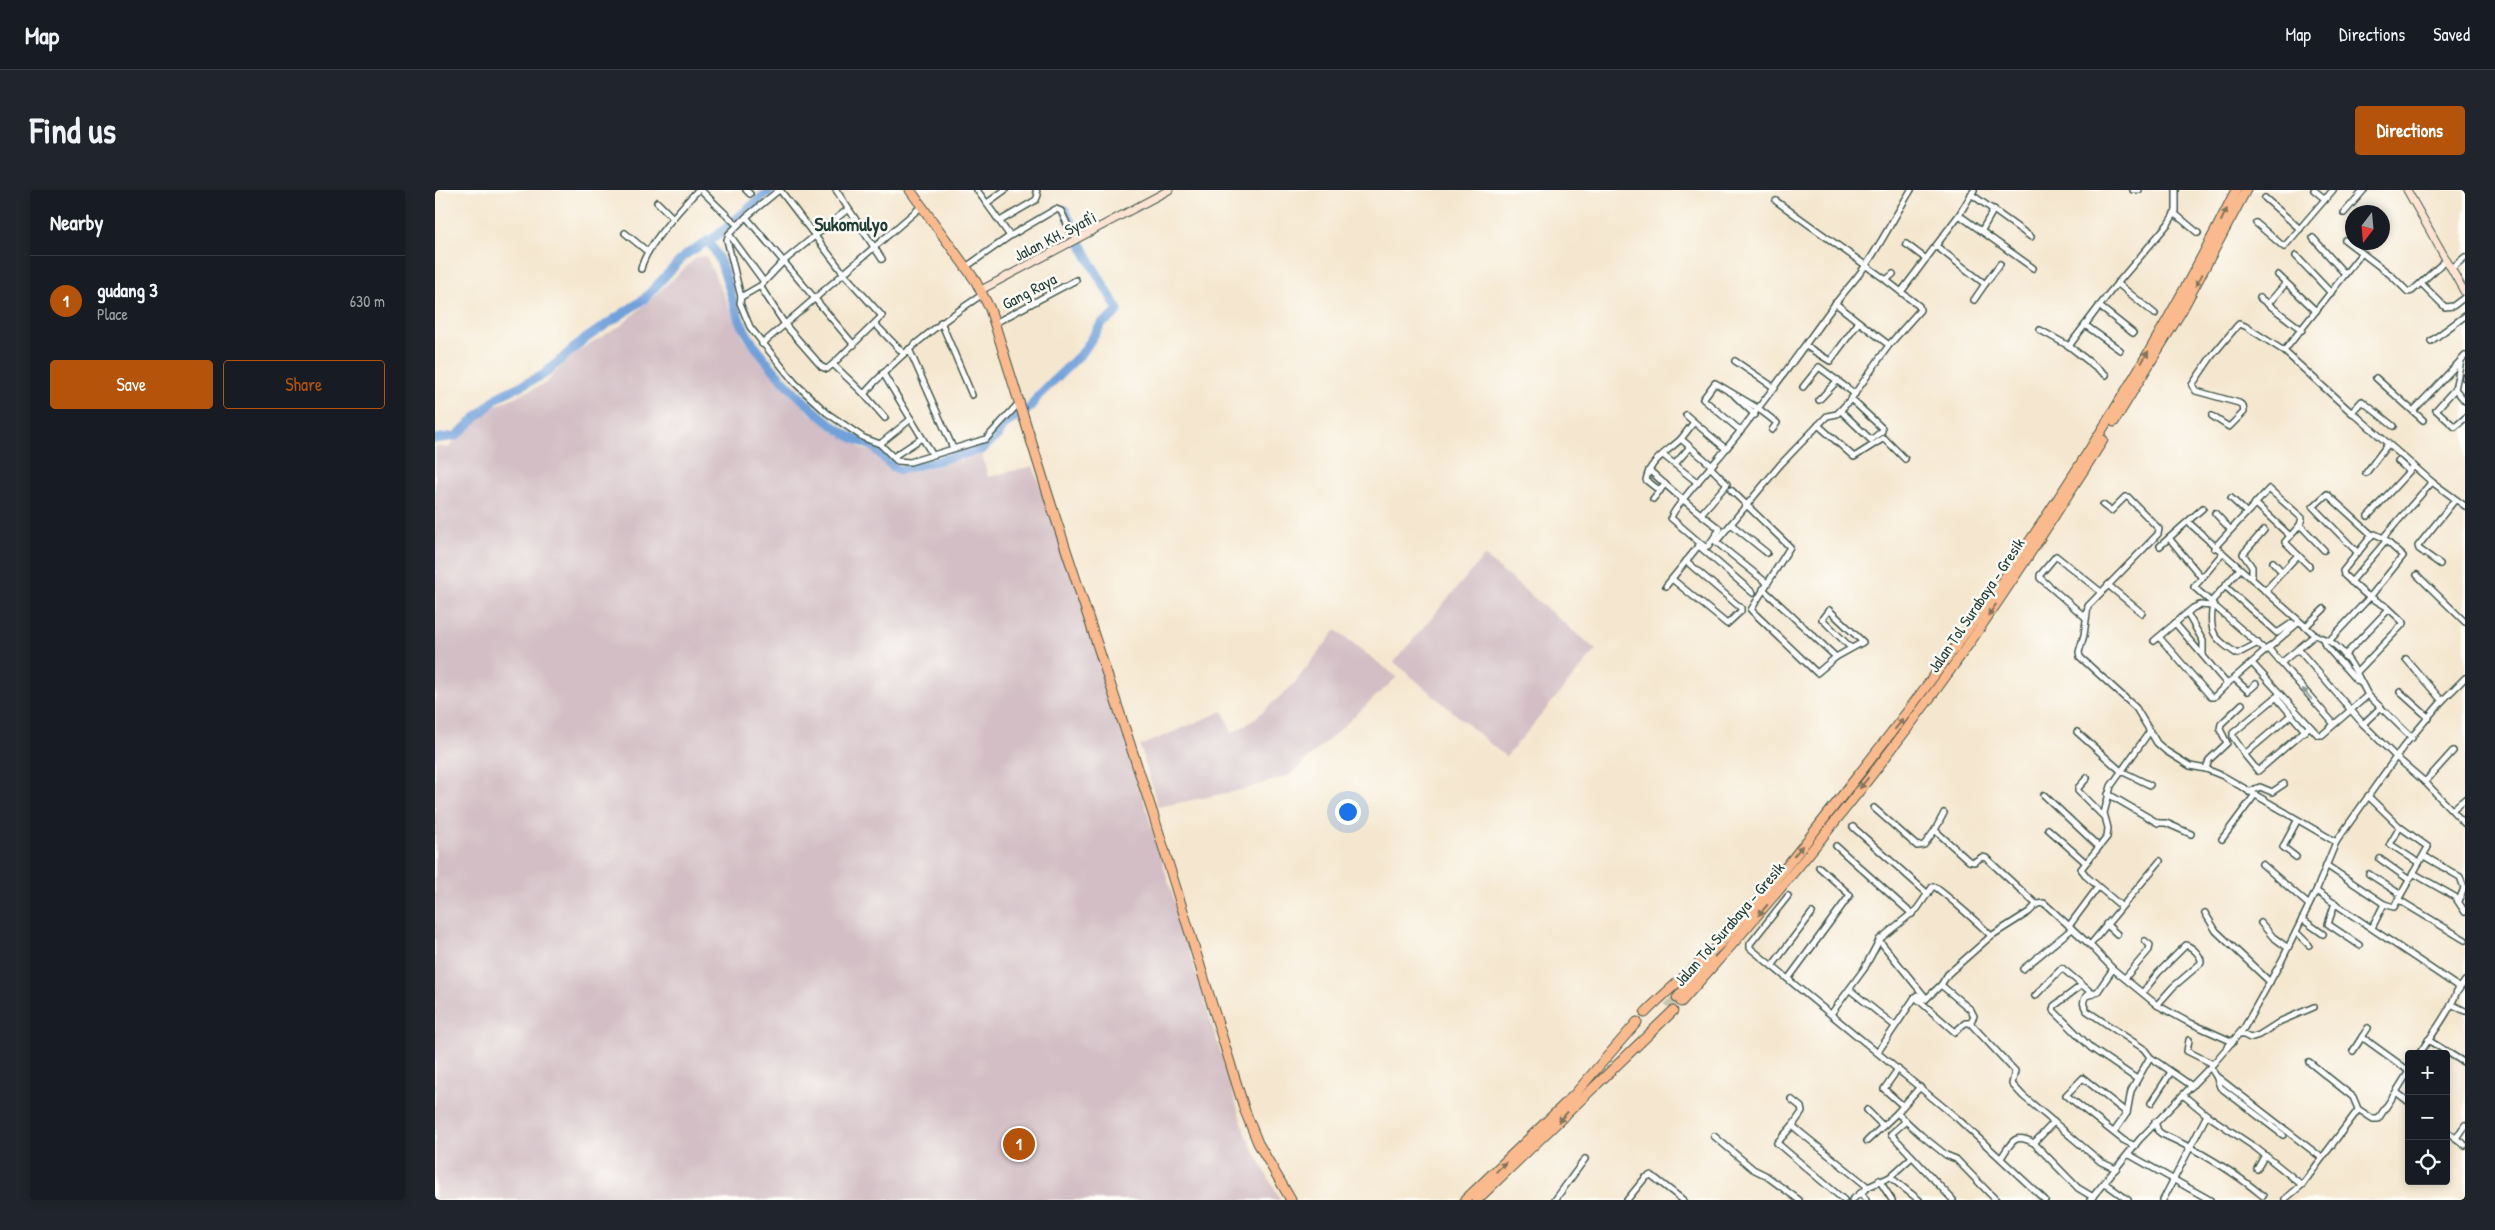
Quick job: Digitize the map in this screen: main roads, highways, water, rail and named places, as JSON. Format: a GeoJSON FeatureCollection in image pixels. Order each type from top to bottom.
{"type":"FeatureCollection","features":[{"type":"Feature","properties":{"kind":"highway","name":"Jalan Tol Surabaya - Gresik"},"geometry":{"type":"LineString","coordinates":[[2236,190],[2210,243],[2110,418],[2011,568],[1899,723],[1679,1000],[1752,923],[1876,769],[1936,690],[2007,589],[2143,376],[2214,252],[2246,190]]}},
{"type":"Feature","properties":{"kind":"highway"},"geometry":{"type":"LineString","coordinates":[[914,191],[922,206],[982,292],[995,323],[1050,502],[1153,814],[1245,1111],[1258,1142],[1291,1199]]}},
{"type":"Feature","properties":{"kind":"highway","name":"Jalan Tol Surabaya - Gresik"},"geometry":{"type":"LineString","coordinates":[[1645,1014],[1733,931]]}},
{"type":"Feature","properties":{"kind":"highway","name":"Jalan Tol Surabaya - Gresik"},"geometry":{"type":"LineString","coordinates":[[1477,1200],[1671,1009],[1574,1094]]}},
{"type":"Feature","properties":{"kind":"highway","name":"Jalan Tol Surabaya - Gresik"},"geometry":{"type":"LineString","coordinates":[[1465,1200],[1574,1094],[1637,1022]]}},
{"type":"Feature","properties":{"kind":"main road","name":"Jalan KH. Syafi'i"},"geometry":{"type":"LineString","coordinates":[[982,292],[1072,240],[1110,223],[1169,190]]}},
{"type":"Feature","properties":{"kind":"main road"},"geometry":{"type":"LineString","coordinates":[[2409,191],[2465,293]]}},
{"type":"Feature","properties":{"kind":"waterway"},"geometry":{"type":"LineString","coordinates":[[435,439],[456,436],[499,396],[543,375],[582,341],[644,299],[685,255],[718,235],[770,190]]}},
{"type":"Feature","properties":{"kind":"waterway"},"geometry":{"type":"LineString","coordinates":[[707,241],[713,248],[723,269],[742,325],[761,355],[789,386],[819,414],[850,437],[874,448],[889,464],[900,470],[981,450],[997,436],[1004,425],[1030,408],[1038,396],[1083,352],[1102,323],[1112,317],[1118,310],[1088,258],[1065,210]]}},
{"type":"Feature","properties":{"kind":"tunnel"},"geometry":{"type":"LineString","coordinates":[[1668,1007],[1677,998]]}},
{"type":"Feature","properties":{"kind":"place","name":"gudang 3"},"geometry":{"type":"Point","coordinates":[1019,1144]}},
{"type":"Feature","properties":{"kind":"district","name":"Sukomulyo"},"geometry":{"type":"Point","coordinates":[851,224]}}]}
